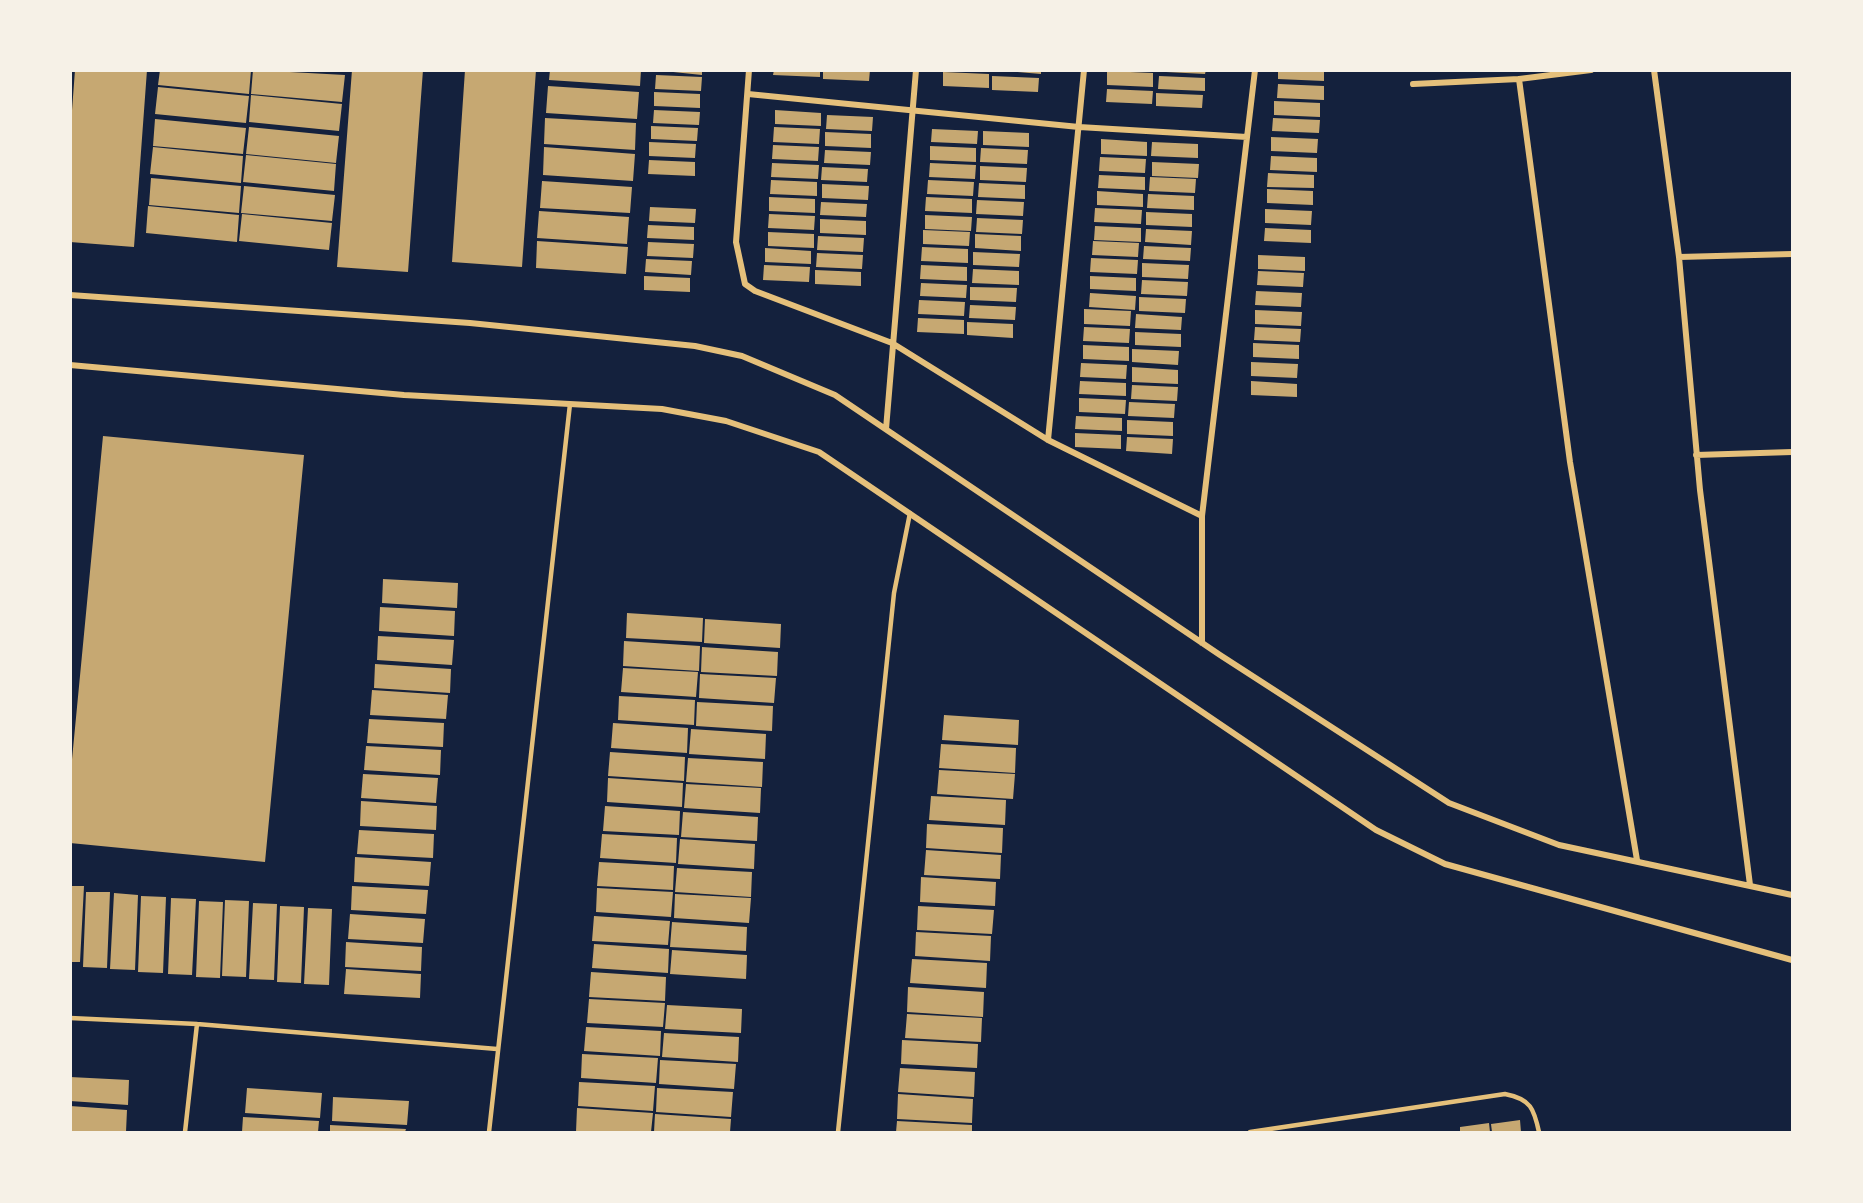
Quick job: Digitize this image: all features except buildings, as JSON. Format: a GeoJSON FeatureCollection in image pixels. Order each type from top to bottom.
{"type":"FeatureCollection","features":[{"type":"Feature","properties":{"kind":"street"},"geometry":{"type":"LineString","coordinates":[[749,70],[736,242],[745,284],[755,291],[892,343],[1048,440],[1202,516]]}},
{"type":"Feature","properties":{"kind":"street"},"geometry":{"type":"LineString","coordinates":[[886,429],[916,70]]}},
{"type":"Feature","properties":{"kind":"street"},"geometry":{"type":"LineString","coordinates":[[1048,440],[1084,70]]}},
{"type":"Feature","properties":{"kind":"street"},"geometry":{"type":"LineString","coordinates":[[1202,643],[1202,516],[1255,70]]}},
{"type":"Feature","properties":{"kind":"street"},"geometry":{"type":"LineString","coordinates":[[1413,84],[1519,79],[1591,70]]}},
{"type":"Feature","properties":{"kind":"street"},"geometry":{"type":"LineString","coordinates":[[1654,70],[1679,257],[1696,455],[1750,885]]}},
{"type":"Feature","properties":{"kind":"street"},"geometry":{"type":"LineString","coordinates":[[1519,79],[1570,462],[1637,860]]}},
{"type":"Feature","properties":{"kind":"street"},"geometry":{"type":"LineString","coordinates":[[747,94],[1079,127],[1247,137]]}},
{"type":"Feature","properties":{"kind":"street"},"geometry":{"type":"LineString","coordinates":[[1679,257],[1792,254]]}},
{"type":"Feature","properties":{"kind":"street"},"geometry":{"type":"LineString","coordinates":[[70,295],[470,323],[695,346],[742,356],[835,395],[1202,643],[1449,803],[1559,845],[1792,895]]}},
{"type":"Feature","properties":{"kind":"street"},"geometry":{"type":"LineString","coordinates":[[70,364],[404,395],[662,409],[726,421],[819,452],[1376,830],[1445,864],[1792,960]]}},
{"type":"Feature","properties":{"kind":"street"},"geometry":{"type":"LineString","coordinates":[[1696,455],[1792,452]]}},
{"type":"Feature","properties":{"kind":"lane"},"geometry":{"type":"LineString","coordinates":[[489,1132],[496,1049],[570,404]]}},
{"type":"Feature","properties":{"kind":"lane"},"geometry":{"type":"LineString","coordinates":[[838,1132],[894,593],[910,512]]}},
{"type":"Feature","properties":{"kind":"lane"},"geometry":{"type":"LineString","coordinates":[[70,1018],[198,1024],[496,1049]]}},
{"type":"Feature","properties":{"kind":"lane"},"geometry":{"type":"LineString","coordinates":[[185,1132],[198,1024]]}},
{"type":"Feature","properties":{"kind":"lane"},"geometry":{"type":"LineString","coordinates":[[1250,1132],[1505,1094],[1520,1097],[1534,1110],[1539,1132]]}}]}
